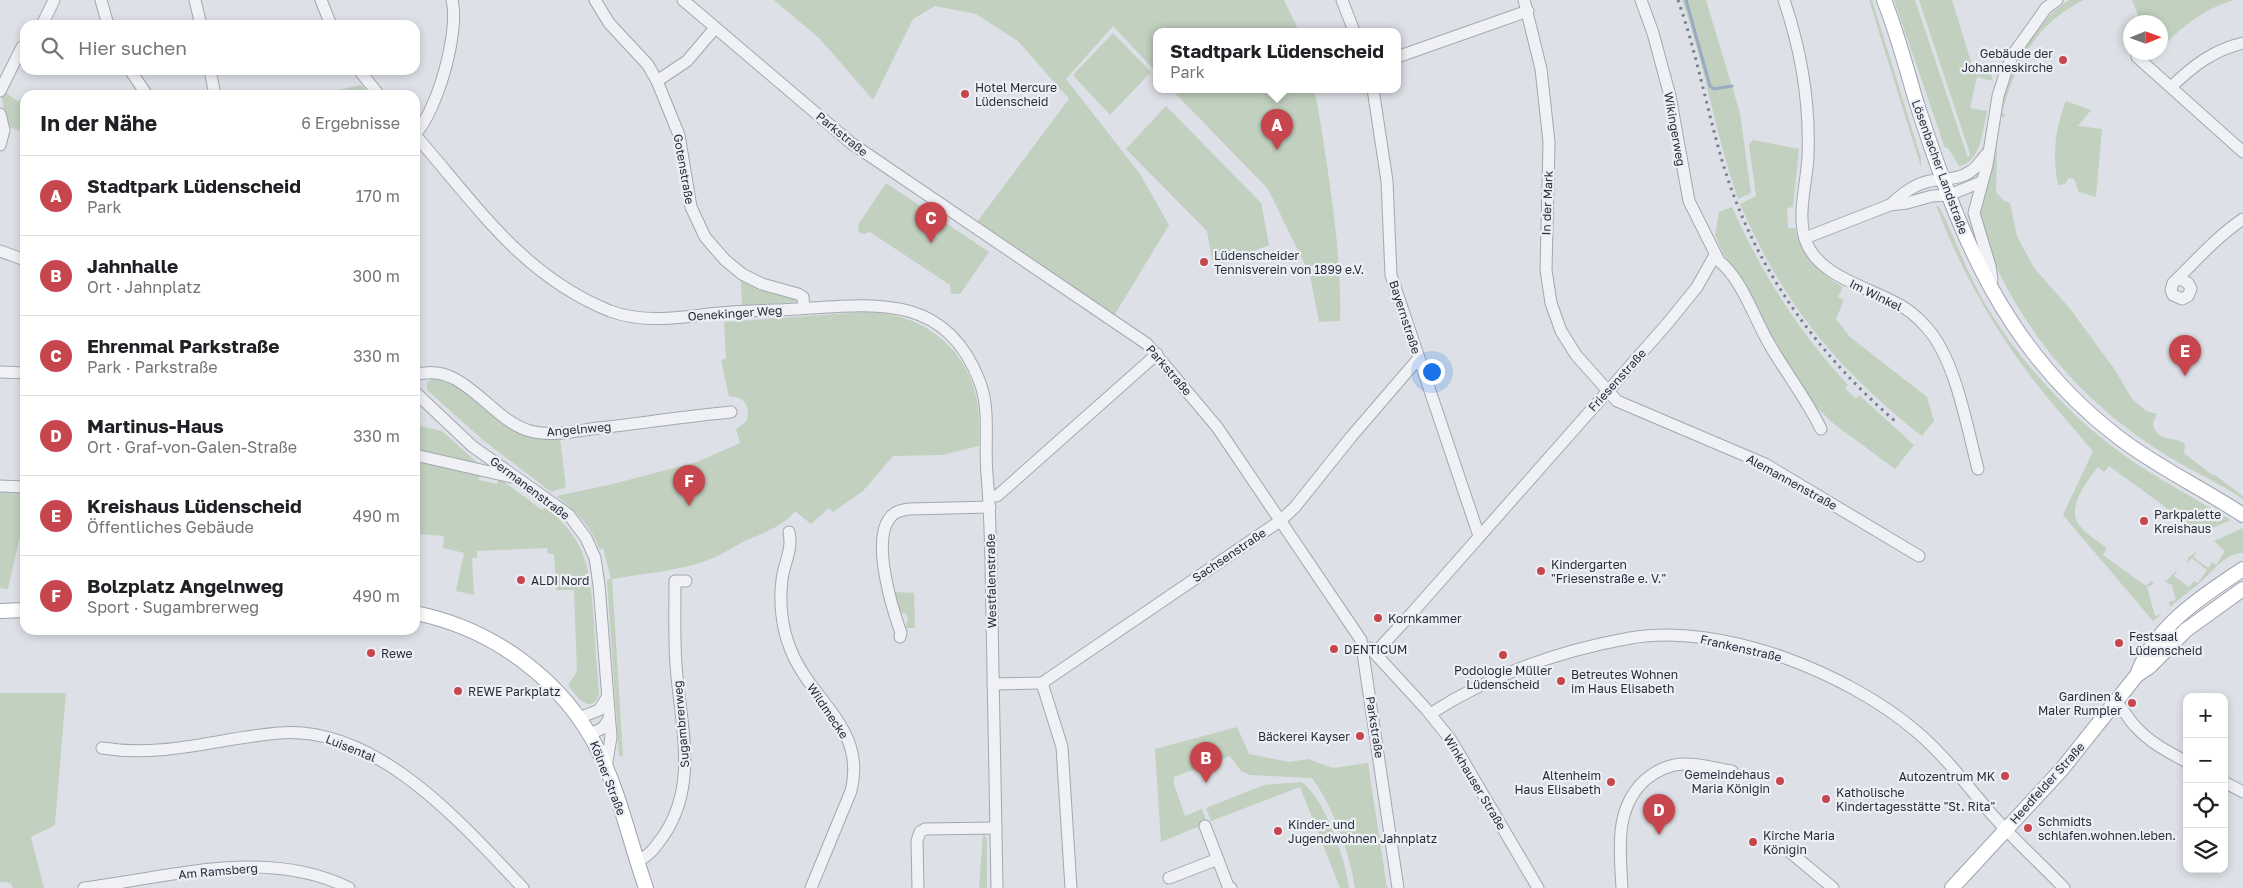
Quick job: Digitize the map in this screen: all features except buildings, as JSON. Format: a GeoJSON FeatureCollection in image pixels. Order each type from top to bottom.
{"type":"FeatureCollection","features":[{"type":"Feature","properties":{"kind":"main road","name":"Lösenbacher Landstraße"},"geometry":{"type":"LineString","coordinates":[[1884,0],[1948,195],[1968,243],[1990,286],[2020,337],[2076,401],[2118,437],[2145,457],[2243,515]]}},
{"type":"Feature","properties":{"kind":"main road","name":"Heedfelder Straße"},"geometry":{"type":"LineString","coordinates":[[2137,675],[2142,660],[2174,621],[2206,594],[2243,569]]}},
{"type":"Feature","properties":{"kind":"main road","name":"Heedfelder Straße"},"geometry":{"type":"LineString","coordinates":[[1952,888],[2062,769],[2137,675],[2149,667],[2186,630],[2243,589]]}},
{"type":"Feature","properties":{"kind":"main road"},"geometry":{"type":"LineString","coordinates":[[0,611],[20,610]]}},
{"type":"Feature","properties":{"kind":"main road","name":"Kölner Straße"},"geometry":{"type":"LineString","coordinates":[[420,613],[450,622],[499,644],[545,681],[579,718],[590,734],[606,768],[646,888]]}},
{"type":"Feature","properties":{"kind":"street"},"geometry":{"type":"LineString","coordinates":[[44,20],[54,0]]}},
{"type":"Feature","properties":{"kind":"street"},"geometry":{"type":"LineString","coordinates":[[101,0],[107,20]]}},
{"type":"Feature","properties":{"kind":"street"},"geometry":{"type":"LineString","coordinates":[[195,0],[200,20]]}},
{"type":"Feature","properties":{"kind":"street"},"geometry":{"type":"LineString","coordinates":[[321,0],[329,20]]}},
{"type":"Feature","properties":{"kind":"street"},"geometry":{"type":"LineString","coordinates":[[420,129],[426,122],[446,65],[452,33],[452,0]]}},
{"type":"Feature","properties":{"kind":"street","name":"Gotenstraße"},"geometry":{"type":"LineString","coordinates":[[595,0],[609,23],[648,65],[657,81],[679,136],[691,207],[705,237],[736,271],[762,284],[798,294],[803,297],[804,308]]}},
{"type":"Feature","properties":{"kind":"street","name":"Parkstraße"},"geometry":{"type":"LineString","coordinates":[[683,0],[851,143],[1142,340],[1157,354],[1217,427],[1361,640],[1398,888]]}},
{"type":"Feature","properties":{"kind":"street"},"geometry":{"type":"LineString","coordinates":[[1342,0],[1353,28]]}},
{"type":"Feature","properties":{"kind":"street","name":"Wikingerweg"},"geometry":{"type":"LineString","coordinates":[[1640,0],[1654,33],[1668,88],[1689,201],[1716,255]]}},
{"type":"Feature","properties":{"kind":"street","name":"Im Winkel"},"geometry":{"type":"LineString","coordinates":[[1784,0],[1801,60],[1807,108],[1808,155],[1803,213],[1805,238],[1819,260],[1840,277],[1893,301],[1915,316],[1931,332],[1950,367],[1978,470]]}},
{"type":"Feature","properties":{"kind":"street"},"geometry":{"type":"LineString","coordinates":[[1990,286],[1992,279],[1990,266],[1974,213],[1981,182],[1988,165],[1988,154],[1998,96],[2007,68],[2030,28],[2046,8],[2057,0]]}},
{"type":"Feature","properties":{"kind":"street"},"geometry":{"type":"LineString","coordinates":[[1401,55],[1526,6]]}},
{"type":"Feature","properties":{"kind":"street","name":"In der Mark"},"geometry":{"type":"LineString","coordinates":[[1526,6],[1541,69],[1549,142],[1546,270],[1552,303],[1561,331],[1576,355],[1606,391]]}},
{"type":"Feature","properties":{"kind":"street"},"geometry":{"type":"LineString","coordinates":[[657,81],[687,60],[715,28]]}},
{"type":"Feature","properties":{"kind":"street"},"geometry":{"type":"LineString","coordinates":[[2171,87],[2201,60],[2223,49],[2243,43]]}},
{"type":"Feature","properties":{"kind":"street"},"geometry":{"type":"LineString","coordinates":[[0,91],[20,51]]}},
{"type":"Feature","properties":{"kind":"street"},"geometry":{"type":"LineString","coordinates":[[2140,60],[2241,146]]}},
{"type":"Feature","properties":{"kind":"street"},"geometry":{"type":"LineString","coordinates":[[133,75],[144,90]]}},
{"type":"Feature","properties":{"kind":"street"},"geometry":{"type":"LineString","coordinates":[[211,75],[214,90]]}},
{"type":"Feature","properties":{"kind":"street"},"geometry":{"type":"LineString","coordinates":[[363,75],[374,90]]}},
{"type":"Feature","properties":{"kind":"street","name":"Bayernstraße"},"geometry":{"type":"LineString","coordinates":[[1374,93],[1388,181],[1391,276],[1479,536]]}},
{"type":"Feature","properties":{"kind":"street"},"geometry":{"type":"LineString","coordinates":[[0,114],[4,130],[0,146]]}},
{"type":"Feature","properties":{"kind":"street","name":"Oenekinger Weg"},"geometry":{"type":"LineString","coordinates":[[420,141],[514,250],[550,279],[593,304],[623,314],[660,319],[876,304],[895,307],[926,318],[952,338],[970,361],[984,393],[990,501]]}},
{"type":"Feature","properties":{"kind":"street"},"geometry":{"type":"LineString","coordinates":[[1890,205],[1911,189],[1931,181],[1943,181],[1973,170],[1988,154]]}},
{"type":"Feature","properties":{"kind":"street"},"geometry":{"type":"LineString","coordinates":[[1805,238],[1890,205],[1932,196],[1948,195],[1981,182]]}},
{"type":"Feature","properties":{"kind":"street"},"geometry":{"type":"LineString","coordinates":[[2180,279],[2208,248],[2243,219]]}},
{"type":"Feature","properties":{"kind":"street"},"geometry":{"type":"LineString","coordinates":[[0,251],[20,258]]}},
{"type":"Feature","properties":{"kind":"street"},"geometry":{"type":"LineString","coordinates":[[1716,255],[1749,304],[1769,344],[1811,408],[1821,428]]}},
{"type":"Feature","properties":{"kind":"street","name":"Friesenstraße"},"geometry":{"type":"LineString","coordinates":[[1374,653],[1697,287],[1716,255]]}},
{"type":"Feature","properties":{"kind":"street"},"geometry":{"type":"LineString","coordinates":[[900,637],[885,571],[884,534],[889,519],[898,512],[909,509],[990,501],[1157,354]]}},
{"type":"Feature","properties":{"kind":"street","name":"Sachsenstraße"},"geometry":{"type":"LineString","coordinates":[[1042,683],[1280,521],[1295,507],[1351,437],[1418,359]]}},
{"type":"Feature","properties":{"kind":"street"},"geometry":{"type":"LineString","coordinates":[[0,372],[20,373]]}},
{"type":"Feature","properties":{"kind":"street","name":"Angelnweg"},"geometry":{"type":"LineString","coordinates":[[420,374],[430,372],[448,375],[469,387],[511,422],[530,431],[543,433],[579,431],[731,412]]}},
{"type":"Feature","properties":{"kind":"street","name":"Alemannenstraße"},"geometry":{"type":"LineString","coordinates":[[1606,391],[1617,402],[1765,464],[1919,556]]}},
{"type":"Feature","properties":{"kind":"street","name":"Germanenstraße"},"geometry":{"type":"LineString","coordinates":[[420,397],[472,446],[568,515],[582,531],[592,550],[599,585],[611,746],[606,768]]}},
{"type":"Feature","properties":{"kind":"street"},"geometry":{"type":"LineString","coordinates":[[420,456],[516,478]]}},
{"type":"Feature","properties":{"kind":"street"},"geometry":{"type":"LineString","coordinates":[[0,486],[20,487]]}},
{"type":"Feature","properties":{"kind":"street","name":"Westfalenstraße"},"geometry":{"type":"LineString","coordinates":[[990,501],[997,888]]}},
{"type":"Feature","properties":{"kind":"street","name":"Wildmecke"},"geometry":{"type":"LineString","coordinates":[[789,532],[792,543],[782,577],[781,592],[786,636],[799,667],[843,727],[854,759],[854,777],[851,791],[811,888]]}},
{"type":"Feature","properties":{"kind":"street","name":"Sugambrerweg"},"geometry":{"type":"LineString","coordinates":[[637,861],[650,854],[668,829],[679,806],[685,781],[686,762],[676,664],[674,581],[686,581]]}},
{"type":"Feature","properties":{"kind":"street","name":"Frankenstraße"},"geometry":{"type":"LineString","coordinates":[[1430,714],[1496,677],[1545,658],[1575,649],[1647,637],[1693,637],[1725,642],[1794,661],[1835,678],[1870,698],[1916,731],[2064,888]]}},
{"type":"Feature","properties":{"kind":"street","name":"Winkhauser Straße"},"geometry":{"type":"LineString","coordinates":[[1361,640],[1395,674],[1430,714],[1459,752],[1538,888]]}},
{"type":"Feature","properties":{"kind":"street"},"geometry":{"type":"LineString","coordinates":[[993,684],[1042,683],[1062,747],[1070,888]]}},
{"type":"Feature","properties":{"kind":"street"},"geometry":{"type":"LineString","coordinates":[[579,718],[599,710],[606,698]]}},
{"type":"Feature","properties":{"kind":"street"},"geometry":{"type":"LineString","coordinates":[[2115,702],[2122,707],[2126,716],[2148,739],[2183,760]]}},
{"type":"Feature","properties":{"kind":"street"},"geometry":{"type":"LineString","coordinates":[[590,734],[603,728],[609,719]]}},
{"type":"Feature","properties":{"kind":"street","name":"Luisental"},"geometry":{"type":"LineString","coordinates":[[102,748],[179,749],[278,733],[297,732],[330,738],[374,756],[411,782],[476,838],[523,888]]}},
{"type":"Feature","properties":{"kind":"street"},"geometry":{"type":"LineString","coordinates":[[1622,888],[1621,825],[1629,802],[1641,784],[1662,768],[1677,764],[1696,764],[1732,771]]}},
{"type":"Feature","properties":{"kind":"street"},"geometry":{"type":"LineString","coordinates":[[2226,783],[2243,792]]}},
{"type":"Feature","properties":{"kind":"street"},"geometry":{"type":"LineString","coordinates":[[1205,826],[1228,886],[1231,888]]}},
{"type":"Feature","properties":{"kind":"street"},"geometry":{"type":"LineString","coordinates":[[918,888],[917,841],[920,832],[925,829],[996,828]]}},
{"type":"Feature","properties":{"kind":"street"},"geometry":{"type":"LineString","coordinates":[[1790,852],[1832,888]]}},
{"type":"Feature","properties":{"kind":"street"},"geometry":{"type":"LineString","coordinates":[[1169,878],[1218,859]]}},
{"type":"Feature","properties":{"kind":"street","name":"Am Ramsberg"},"geometry":{"type":"LineString","coordinates":[[84,888],[227,868],[257,866],[310,873],[349,888]]}},
{"type":"Feature","properties":{"kind":"green space"},"geometry":{"type":"Polygon","coordinates":[[[774,0],[1284,0],[1298,28],[1153,28],[1153,69],[1113,26],[1066,79],[1140,174],[1169,225],[1112,319],[974,226],[1069,99],[1018,41],[976,14],[935,6],[913,19],[873,100],[820,39],[774,0]]]}},
{"type":"Feature","properties":{"kind":"green space"},"geometry":{"type":"Polygon","coordinates":[[[1682,0],[1706,0],[1740,113],[1751,193],[1738,199],[1723,150],[1697,49],[1682,0]]]}},
{"type":"Feature","properties":{"kind":"green space"},"geometry":{"type":"Polygon","coordinates":[[[1869,0],[1872,0],[1921,158],[1921,167],[1869,0]]]}},
{"type":"Feature","properties":{"kind":"green space"},"geometry":{"type":"Polygon","coordinates":[[[1894,0],[1915,0],[1968,158],[1970,154],[1919,0],[1952,0],[1972,65],[1990,72],[1993,81],[1977,77],[1970,108],[1987,111],[1980,144],[1972,159],[1959,166],[1948,148],[1945,148],[1894,0]]]}},
{"type":"Feature","properties":{"kind":"green space"},"geometry":{"type":"Polygon","coordinates":[[[2069,0],[2084,0],[2067,9],[2053,20],[2030,47],[2021,62],[2007,95],[2002,113],[2005,114],[2004,118],[2000,115],[2003,98],[2014,65],[2022,50],[2043,22],[2069,0]]]}},
{"type":"Feature","properties":{"kind":"green space"},"geometry":{"type":"Polygon","coordinates":[[[2132,0],[2234,0],[2203,13],[2168,42],[2168,15],[2138,15],[2132,0]]]}},
{"type":"Feature","properties":{"kind":"green space"},"geometry":{"type":"Polygon","coordinates":[[[1113,33],[1151,72],[1110,115],[1073,75],[1113,33]]]}},
{"type":"Feature","properties":{"kind":"green space"},"geometry":{"type":"Polygon","coordinates":[[[361,85],[366,90],[339,90],[361,85]]]}},
{"type":"Feature","properties":{"kind":"green space"},"geometry":{"type":"Polygon","coordinates":[[[3,90],[17,101],[20,101],[20,131],[9,127],[2,95],[3,90]]]}},
{"type":"Feature","properties":{"kind":"green space"},"geometry":{"type":"Polygon","coordinates":[[[1175,93],[1314,93],[1317,101],[1337,238],[1340,321],[1319,322],[1310,275],[1268,189],[1175,93]]]}},
{"type":"Feature","properties":{"kind":"green space"},"geometry":{"type":"Polygon","coordinates":[[[2066,101],[2091,110],[2078,126],[2102,129],[2096,197],[2079,192],[2074,179],[2069,178],[2065,184],[2058,185],[2055,163],[2056,142],[2059,121],[2066,101]]]}},
{"type":"Feature","properties":{"kind":"green space"},"geometry":{"type":"Polygon","coordinates":[[[1166,106],[1261,203],[1269,245],[1221,264],[1219,260],[1212,260],[1207,231],[1126,149],[1166,106]]]}},
{"type":"Feature","properties":{"kind":"green space"},"geometry":{"type":"Polygon","coordinates":[[[1753,140],[1799,149],[1793,207],[1787,208],[1788,228],[1795,228],[1802,247],[1812,263],[1826,276],[1843,287],[1838,297],[1844,300],[1836,319],[1850,337],[1927,397],[1934,421],[1922,436],[1864,386],[1838,360],[1794,304],[1775,273],[1740,204],[1756,196],[1749,144],[1753,140]]]}},
{"type":"Feature","properties":{"kind":"green space"},"geometry":{"type":"Polygon","coordinates":[[[1997,148],[1996,192],[2003,200],[2010,203],[2017,236],[2034,268],[2071,310],[2115,370],[2132,399],[2146,411],[2157,414],[2153,423],[2158,433],[2161,436],[2185,444],[2184,453],[2243,496],[2243,499],[2168,457],[2114,418],[2075,382],[2040,341],[2006,286],[1991,256],[1984,236],[1982,207],[1997,148]]]}},
{"type":"Feature","properties":{"kind":"green space"},"geometry":{"type":"Polygon","coordinates":[[[886,183],[989,252],[960,294],[951,294],[950,285],[870,232],[864,234],[859,232],[858,225],[886,183]]]}},
{"type":"Feature","properties":{"kind":"green space"},"geometry":{"type":"Polygon","coordinates":[[[1936,205],[1940,208],[1987,307],[2014,347],[2046,385],[2080,420],[2117,450],[2159,478],[2231,520],[2201,533],[2109,466],[2104,472],[2098,467],[2093,473],[2079,495],[2075,512],[2076,519],[2086,532],[2107,548],[2103,555],[2146,586],[2151,581],[2154,584],[2147,587],[2155,616],[2162,614],[2153,621],[2063,515],[2093,451],[2048,399],[1992,320],[1961,264],[1936,205]]]}},
{"type":"Feature","properties":{"kind":"green space"},"geometry":{"type":"Polygon","coordinates":[[[1732,207],[1755,255],[1782,301],[1813,344],[1848,385],[1845,388],[1856,399],[1859,395],[1914,445],[1895,469],[1834,424],[1811,402],[1772,341],[1715,235],[1719,212],[1732,207]]]}},
{"type":"Feature","properties":{"kind":"green space"},"geometry":{"type":"Polygon","coordinates":[[[741,280],[765,290],[795,298],[797,302],[742,306],[741,280]]]}},
{"type":"Feature","properties":{"kind":"green space"},"geometry":{"type":"Polygon","coordinates":[[[865,312],[884,313],[903,318],[936,334],[949,346],[961,361],[970,377],[976,396],[979,415],[979,446],[942,455],[893,456],[863,491],[833,512],[829,508],[811,524],[795,511],[780,525],[713,558],[676,569],[612,579],[623,756],[619,756],[607,580],[611,579],[603,548],[600,550],[582,520],[556,496],[609,485],[697,462],[740,443],[736,429],[746,422],[748,412],[743,400],[729,397],[721,360],[726,359],[724,322],[865,312]]]}},
{"type":"Feature","properties":{"kind":"green space"},"geometry":{"type":"Polygon","coordinates":[[[434,378],[457,386],[505,425],[560,438],[566,487],[551,492],[483,440],[427,390],[427,382],[434,378]]]}},
{"type":"Feature","properties":{"kind":"green space"},"geometry":{"type":"Polygon","coordinates":[[[420,426],[442,431],[481,466],[420,454],[420,426]]]}},
{"type":"Feature","properties":{"kind":"green space"},"geometry":{"type":"Polygon","coordinates":[[[420,458],[480,473],[479,480],[497,484],[499,478],[542,510],[545,507],[559,519],[578,544],[588,572],[591,587],[599,694],[596,701],[592,704],[583,702],[568,685],[577,672],[574,590],[556,590],[554,554],[548,554],[547,548],[477,551],[477,558],[472,558],[474,595],[456,591],[464,553],[443,548],[444,536],[420,534],[420,458]]]}},
{"type":"Feature","properties":{"kind":"green space"},"geometry":{"type":"Polygon","coordinates":[[[0,488],[20,489],[20,535],[8,589],[0,588],[0,488]]]}},
{"type":"Feature","properties":{"kind":"green space"},"geometry":{"type":"Polygon","coordinates":[[[2243,528],[2243,553],[2226,559],[2200,583],[2170,607],[2169,602],[2176,600],[2172,585],[2165,582],[2178,569],[2174,576],[2189,587],[2194,581],[2198,583],[2207,570],[2192,558],[2187,564],[2188,558],[2197,551],[2193,557],[2208,568],[2212,562],[2216,565],[2225,551],[2214,541],[2243,528]]]}},
{"type":"Feature","properties":{"kind":"green space"},"geometry":{"type":"Polygon","coordinates":[[[894,592],[914,593],[915,628],[905,628],[908,619],[906,614],[899,612],[894,592]]]}},
{"type":"Feature","properties":{"kind":"green space"},"geometry":{"type":"Polygon","coordinates":[[[0,693],[66,693],[55,825],[31,837],[44,888],[13,888],[11,883],[0,882],[0,693]]]}},
{"type":"Feature","properties":{"kind":"green space"},"geometry":{"type":"Polygon","coordinates":[[[1237,727],[1249,754],[1289,762],[1308,759],[1333,768],[1368,763],[1387,888],[1355,888],[1340,831],[1327,802],[1312,778],[1250,775],[1241,771],[1230,756],[1174,777],[1174,785],[1185,816],[1202,809],[1207,823],[1161,842],[1155,749],[1237,727]]]}},
{"type":"Feature","properties":{"kind":"green space"},"geometry":{"type":"Polygon","coordinates":[[[1302,782],[1319,802],[1333,831],[1344,862],[1349,888],[1340,888],[1300,787],[1211,821],[1206,808],[1264,785],[1302,782]]]}},
{"type":"Feature","properties":{"kind":"green space"},"geometry":{"type":"Polygon","coordinates":[[[983,833],[987,839],[987,888],[979,888],[983,833]]]}},
{"type":"Feature","properties":{"kind":"waterway"},"geometry":{"type":"LineString","coordinates":[[1686,0],[1710,86],[1714,89],[1732,86]]}},
{"type":"Feature","properties":{"kind":"railway"},"geometry":{"type":"LineString","coordinates":[[1678,0],[1721,157],[1749,233],[1789,302],[1812,334],[1837,365],[1895,421]]}},
{"type":"Feature","properties":{"kind":"place","name":"Gebäude der Johanneskirche"},"geometry":{"type":"Point","coordinates":[2063,60]}},
{"type":"Feature","properties":{"kind":"place","name":"Hotel Mercure Lüdenscheid"},"geometry":{"type":"Point","coordinates":[965,94]}},
{"type":"Feature","properties":{"kind":"place","name":"Stadtpark Lüdenscheid"},"geometry":{"type":"Point","coordinates":[1277,150]}},
{"type":"Feature","properties":{"kind":"place","name":"Ehrenmal Parkstraße"},"geometry":{"type":"Point","coordinates":[931,243]}},
{"type":"Feature","properties":{"kind":"place","name":"Lüdenscheider Tennisverein von 1899 e.V."},"geometry":{"type":"Point","coordinates":[1204,262]}},
{"type":"Feature","properties":{"kind":"place","name":"Kreishaus Lüdenscheid"},"geometry":{"type":"Point","coordinates":[2185,376]}},
{"type":"Feature","properties":{"kind":"place","name":"Bolzplatz Angelnweg"},"geometry":{"type":"Point","coordinates":[689,506]}},
{"type":"Feature","properties":{"kind":"place","name":"Parkpalette Kreishaus"},"geometry":{"type":"Point","coordinates":[2144,521]}},
{"type":"Feature","properties":{"kind":"place","name":"Kindergarten \"Friesenstraße e. V.\""},"geometry":{"type":"Point","coordinates":[1541,571]}},
{"type":"Feature","properties":{"kind":"place","name":"ALDI Nord"},"geometry":{"type":"Point","coordinates":[521,580]}},
{"type":"Feature","properties":{"kind":"place","name":"Kornkammer"},"geometry":{"type":"Point","coordinates":[1378,618]}},
{"type":"Feature","properties":{"kind":"place","name":"Festsaal Lüdenscheid"},"geometry":{"type":"Point","coordinates":[2119,643]}},
{"type":"Feature","properties":{"kind":"place","name":"DENTICUM"},"geometry":{"type":"Point","coordinates":[1334,649]}},
{"type":"Feature","properties":{"kind":"place","name":"Rewe"},"geometry":{"type":"Point","coordinates":[371,653]}},
{"type":"Feature","properties":{"kind":"place","name":"Podologie Müller Lüdenscheid"},"geometry":{"type":"Point","coordinates":[1503,655]}},
{"type":"Feature","properties":{"kind":"place","name":"Betreutes Wohnen im Haus Elisabeth"},"geometry":{"type":"Point","coordinates":[1561,681]}},
{"type":"Feature","properties":{"kind":"place","name":"REWE Parkplatz"},"geometry":{"type":"Point","coordinates":[458,691]}},
{"type":"Feature","properties":{"kind":"place","name":"Gardinen & Maler Rumpler"},"geometry":{"type":"Point","coordinates":[2132,703]}},
{"type":"Feature","properties":{"kind":"place","name":"Bäckerei Kayser"},"geometry":{"type":"Point","coordinates":[1360,736]}},
{"type":"Feature","properties":{"kind":"place","name":"Autozentrum MK"},"geometry":{"type":"Point","coordinates":[2005,776]}},
{"type":"Feature","properties":{"kind":"place","name":"Gemeindehaus Maria Königin"},"geometry":{"type":"Point","coordinates":[1780,781]}},
{"type":"Feature","properties":{"kind":"place","name":"Altenheim Haus Elisabeth"},"geometry":{"type":"Point","coordinates":[1611,782]}},
{"type":"Feature","properties":{"kind":"place","name":"Jahnhalle"},"geometry":{"type":"Point","coordinates":[1206,783]}},
{"type":"Feature","properties":{"kind":"place","name":"Katholische Kindertagesstätte \"St. Rita\""},"geometry":{"type":"Point","coordinates":[1826,799]}},
{"type":"Feature","properties":{"kind":"place","name":"Schmidts schlafen.wohnen.leben."},"geometry":{"type":"Point","coordinates":[2028,828]}},
{"type":"Feature","properties":{"kind":"place","name":"Kinder- und Jugendwohnen Jahnplatz"},"geometry":{"type":"Point","coordinates":[1278,831]}},
{"type":"Feature","properties":{"kind":"place","name":"Martinus-Haus"},"geometry":{"type":"Point","coordinates":[1659,835]}},
{"type":"Feature","properties":{"kind":"place","name":"Kirche Maria Königin"},"geometry":{"type":"Point","coordinates":[1753,842]}}]}
